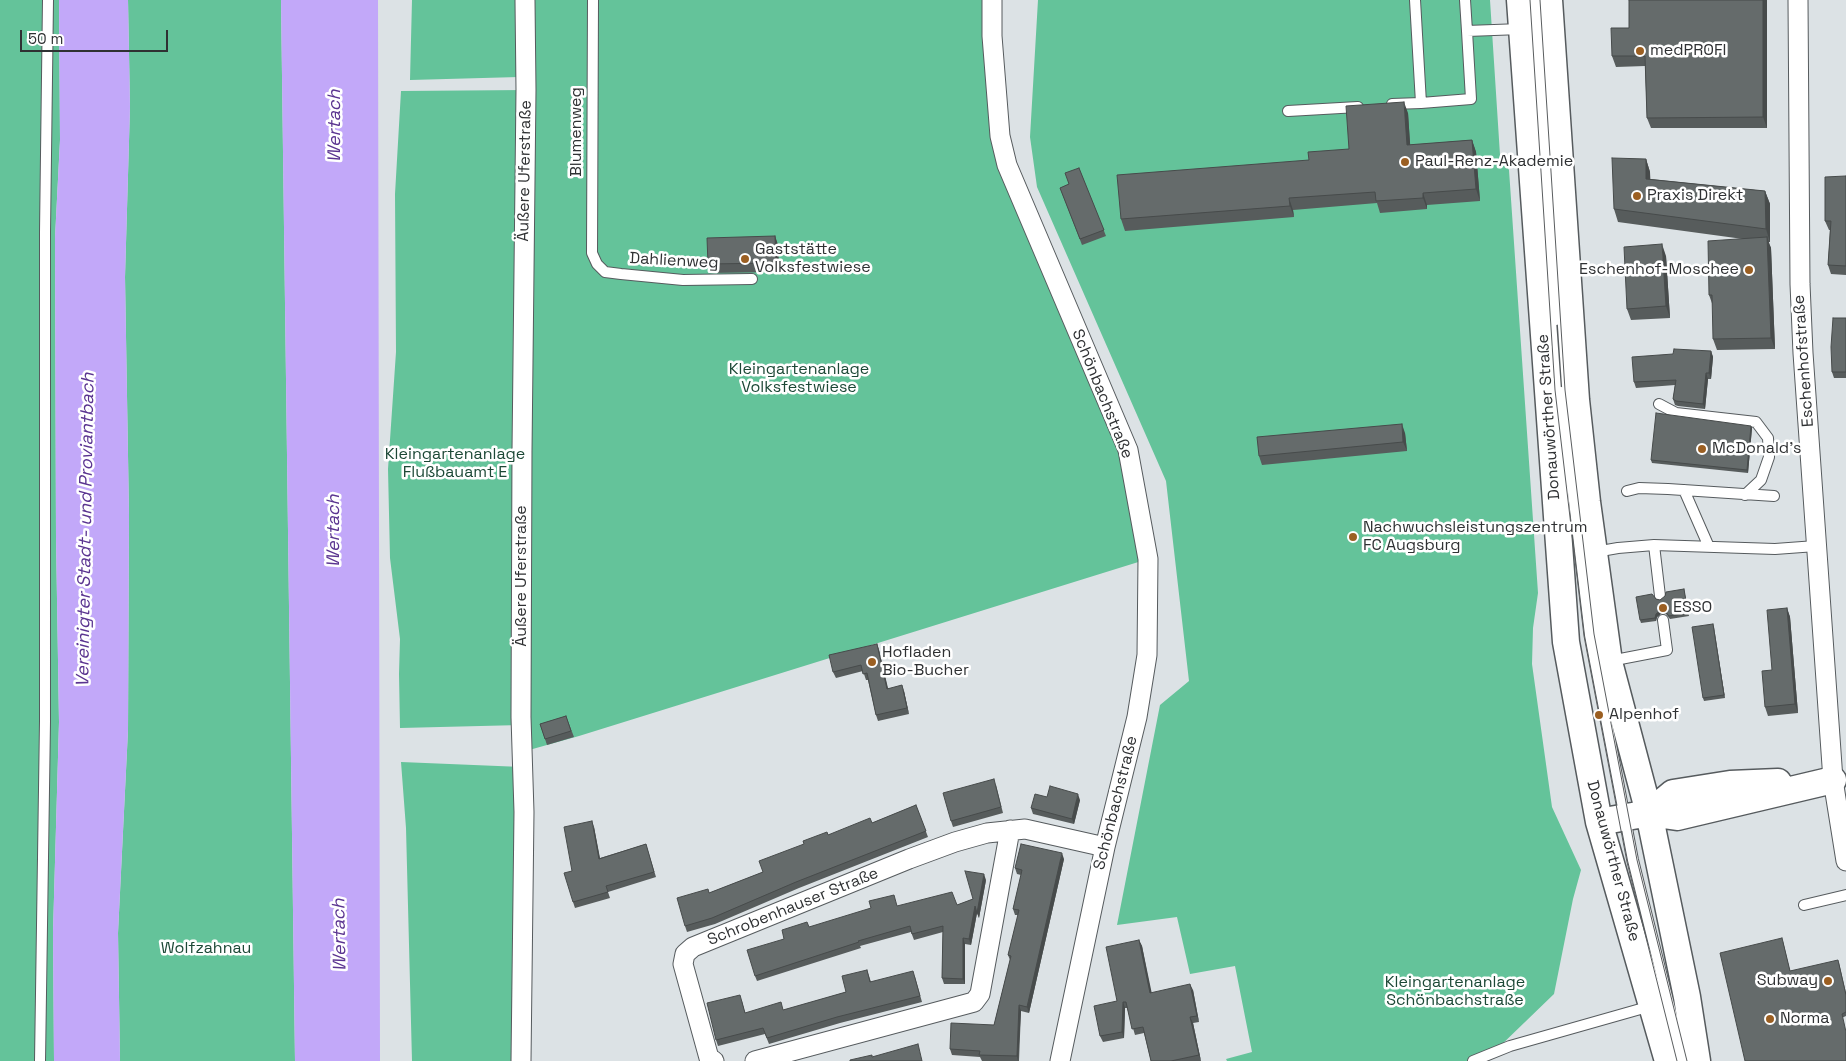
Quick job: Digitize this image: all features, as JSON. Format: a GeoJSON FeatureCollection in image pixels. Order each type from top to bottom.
{"type":"FeatureCollection","features":[{"type":"Feature","properties":{"kind":"main road","name":"Donauwörther Straße"},"geometry":{"type":"LineString","coordinates":[[1520,0],[1566,642],[1612,820],[1652,1006],[1668,1061]]}},
{"type":"Feature","properties":{"kind":"main road","name":"Donauwörther Straße"},"geometry":{"type":"LineString","coordinates":[[1549,0],[1575,391],[1609,662],[1649,813],[1687,997],[1697,1061]]}},
{"type":"Feature","properties":{"kind":"main road"},"geometry":{"type":"LineString","coordinates":[[1612,820],[1649,813],[1677,817],[1839,780]]}},
{"type":"Feature","properties":{"kind":"street","name":"Schönbachstraße"},"geometry":{"type":"LineString","coordinates":[[992,0],[992,36],[999,127],[1007,165],[1128,450],[1148,559],[1147,655],[1137,717],[1105,847],[1060,1061]]}},
{"type":"Feature","properties":{"kind":"street","name":"Eschenhofstraße"},"geometry":{"type":"LineString","coordinates":[[1798,0],[1800,284],[1816,546],[1846,861]]}},
{"type":"Feature","properties":{"kind":"street","name":"Äußere Uferstraße"},"geometry":{"type":"LineString","coordinates":[[522,1061],[524,812],[521,717],[525,1]]}},
{"type":"Feature","properties":{"kind":"street","name":"Schrobenhauser Straße"},"geometry":{"type":"LineString","coordinates":[[714,1061],[709,1058],[683,964],[686,954],[693,948],[936,849],[987,833],[1025,829],[1105,847]]}},
{"type":"Feature","properties":{"kind":"street"},"geometry":{"type":"LineString","coordinates":[[755,1061],[974,1002],[980,994],[1010,830]]}},
{"type":"Feature","properties":{"kind":"lane"},"geometry":{"type":"LineString","coordinates":[[40,1061],[45,721],[45,232],[48,0]]}},
{"type":"Feature","properties":{"kind":"lane","name":"Blumenweg"},"geometry":{"type":"LineString","coordinates":[[593,0],[592,253],[597,264]]}},
{"type":"Feature","properties":{"kind":"lane"},"geometry":{"type":"LineString","coordinates":[[1415,0],[1421,103]]}},
{"type":"Feature","properties":{"kind":"lane"},"geometry":{"type":"LineString","coordinates":[[1383,105],[1471,99],[1465,0]]}},
{"type":"Feature","properties":{"kind":"lane"},"geometry":{"type":"LineString","coordinates":[[1536,0],[1557,332]]}},
{"type":"Feature","properties":{"kind":"lane"},"geometry":{"type":"LineString","coordinates":[[1467,32],[1522,29]]}},
{"type":"Feature","properties":{"kind":"lane"},"geometry":{"type":"LineString","coordinates":[[1288,111],[1364,106]]}},
{"type":"Feature","properties":{"kind":"lane","name":"Dahlienweg"},"geometry":{"type":"LineString","coordinates":[[597,264],[605,272],[683,280],[752,279]]}},
{"type":"Feature","properties":{"kind":"lane"},"geometry":{"type":"LineString","coordinates":[[1560,380],[1612,820],[1643,905],[1683,1061]]}},
{"type":"Feature","properties":{"kind":"lane"},"geometry":{"type":"LineString","coordinates":[[1659,404],[1676,413],[1756,422],[1768,438],[1769,457],[1762,480],[1746,495]]}},
{"type":"Feature","properties":{"kind":"lane"},"geometry":{"type":"LineString","coordinates":[[1627,491],[1638,488],[1774,496]]}},
{"type":"Feature","properties":{"kind":"lane"},"geometry":{"type":"LineString","coordinates":[[1684,490],[1709,547]]}},
{"type":"Feature","properties":{"kind":"lane"},"geometry":{"type":"LineString","coordinates":[[1654,545],[1660,596]]}},
{"type":"Feature","properties":{"kind":"lane"},"geometry":{"type":"LineString","coordinates":[[1594,552],[1654,545],[1775,549],[1816,546]]}},
{"type":"Feature","properties":{"kind":"lane"},"geometry":{"type":"LineString","coordinates":[[1609,662],[1667,650],[1663,620]]}},
{"type":"Feature","properties":{"kind":"lane"},"geometry":{"type":"LineString","coordinates":[[1804,905],[1846,895]]}},
{"type":"Feature","properties":{"kind":"lane"},"geometry":{"type":"LineString","coordinates":[[1473,1061],[1510,1046],[1652,1006]]}},
{"type":"Feature","properties":{"kind":"green space"},"geometry":{"type":"Polygon","coordinates":[[[0,0],[59,0],[60,140],[55,238],[59,722],[53,932],[54,1061],[0,1061],[0,0]]]}},
{"type":"Feature","properties":{"kind":"green space","name":"Wolfzahnau"},"geometry":{"type":"Polygon","coordinates":[[[128,0],[281,0],[295,1061],[120,1061],[118,933],[128,730],[129,515],[125,277],[130,107],[128,0]]]}},
{"type":"Feature","properties":{"kind":"green space"},"geometry":{"type":"Polygon","coordinates":[[[412,0],[518,0],[519,77],[410,80],[412,0]]]}},
{"type":"Feature","properties":{"kind":"green space","name":"Kleingartenanlage Volksfestwiese"},"geometry":{"type":"Polygon","coordinates":[[[526,0],[992,0],[1000,136],[1128,450],[1148,559],[579,736],[522,752],[521,725],[400,728],[400,639],[390,558],[388,469],[396,352],[395,194],[401,91],[526,90],[526,0]]]}},
{"type":"Feature","properties":{"kind":"green space","name":"Nachwuchsleistungszentrum FC Augsburg"},"geometry":{"type":"Polygon","coordinates":[[[1038,0],[1490,0],[1500,155],[1509,170],[1538,593],[1533,628],[1532,664],[1552,807],[1581,870],[1573,899],[1554,994],[1496,1050],[1473,1061],[1227,1061],[1226,1059],[1252,1052],[1235,966],[1190,974],[1177,917],[1117,925],[1160,705],[1189,681],[1166,481],[1037,187],[1030,137],[1038,0]]]}},
{"type":"Feature","properties":{"kind":"green space"},"geometry":{"type":"Polygon","coordinates":[[[401,762],[522,767],[521,1061],[412,1061],[406,828],[401,762]]]}},
{"type":"Feature","properties":{"kind":"water","name":"Vereinigter Stadt- und Proviantbach"},"geometry":{"type":"Polygon","coordinates":[[[59,0],[128,0],[130,107],[125,277],[129,515],[128,730],[118,933],[120,1061],[54,1061],[53,932],[59,722],[55,238],[60,140],[59,0]]]}},
{"type":"Feature","properties":{"kind":"water","name":"Wertach"},"geometry":{"type":"Polygon","coordinates":[[[281,0],[378,0],[380,1061],[295,1061],[281,0]]]}},
{"type":"Feature","properties":{"kind":"building"},"geometry":{"type":"Polygon","coordinates":[[[1629,0],[1763,0],[1763,117],[1647,118],[1645,56],[1612,56],[1611,28],[1629,28],[1629,0]]]}},
{"type":"Feature","properties":{"kind":"building"},"geometry":{"type":"Polygon","coordinates":[[[1404,102],[1407,145],[1472,140],[1476,189],[1423,193],[1423,198],[1376,201],[1375,192],[1289,198],[1290,206],[1121,219],[1117,175],[1309,160],[1308,152],[1349,149],[1346,106],[1404,102]]]}},
{"type":"Feature","properties":{"kind":"building"},"geometry":{"type":"Polygon","coordinates":[[[1612,158],[1646,159],[1646,179],[1765,191],[1766,229],[1614,209],[1612,158]]]}},
{"type":"Feature","properties":{"kind":"building"},"geometry":{"type":"Polygon","coordinates":[[[1079,168],[1104,230],[1080,239],[1060,188],[1069,184],[1065,173],[1079,168]]]}},
{"type":"Feature","properties":{"kind":"building"},"geometry":{"type":"Polygon","coordinates":[[[1846,176],[1846,266],[1828,265],[1831,221],[1825,221],[1825,177],[1846,176]]]}},
{"type":"Feature","properties":{"kind":"building","name":"Gaststätte Volksfestwiese"},"geometry":{"type":"Polygon","coordinates":[[[775,236],[776,263],[708,264],[707,238],[775,236]]]}},
{"type":"Feature","properties":{"kind":"building"},"geometry":{"type":"Polygon","coordinates":[[[1767,237],[1771,338],[1713,339],[1712,295],[1709,295],[1708,241],[1767,237]]]}},
{"type":"Feature","properties":{"kind":"building"},"geometry":{"type":"Polygon","coordinates":[[[1662,244],[1666,306],[1627,309],[1624,247],[1662,244]]]}},
{"type":"Feature","properties":{"kind":"building"},"geometry":{"type":"Polygon","coordinates":[[[1833,318],[1846,318],[1846,372],[1832,372],[1833,318]]]}},
{"type":"Feature","properties":{"kind":"building"},"geometry":{"type":"Polygon","coordinates":[[[1674,349],[1711,351],[1709,373],[1706,373],[1703,404],[1673,399],[1676,380],[1634,382],[1632,357],[1673,354],[1674,349]]]}},
{"type":"Feature","properties":{"kind":"building","name":"McDonald's"},"geometry":{"type":"Polygon","coordinates":[[[1656,413],[1751,426],[1747,470],[1651,460],[1656,413]]]}},
{"type":"Feature","properties":{"kind":"building"},"geometry":{"type":"Polygon","coordinates":[[[1402,424],[1403,442],[1259,456],[1257,437],[1402,424]]]}},
{"type":"Feature","properties":{"kind":"building","name":"ESSO"},"geometry":{"type":"Polygon","coordinates":[[[1684,589],[1688,613],[1669,616],[1665,611],[1661,610],[1656,614],[1655,618],[1640,620],[1636,597],[1652,594],[1656,599],[1660,600],[1665,596],[1666,592],[1684,589]]]}},
{"type":"Feature","properties":{"kind":"building"},"geometry":{"type":"Polygon","coordinates":[[[1787,608],[1795,704],[1765,707],[1762,671],[1772,670],[1767,610],[1787,608]]]}},
{"type":"Feature","properties":{"kind":"building"},"geometry":{"type":"Polygon","coordinates":[[[1713,624],[1724,695],[1703,698],[1692,627],[1713,624]]]}},
{"type":"Feature","properties":{"kind":"building"},"geometry":{"type":"Polygon","coordinates":[[[877,644],[887,689],[902,685],[907,708],[876,715],[867,673],[863,674],[861,665],[833,672],[829,655],[877,644]]]}},
{"type":"Feature","properties":{"kind":"building"},"geometry":{"type":"Polygon","coordinates":[[[566,716],[571,731],[545,739],[540,724],[566,716]]]}},
{"type":"Feature","properties":{"kind":"building"},"geometry":{"type":"Polygon","coordinates":[[[994,779],[1001,807],[951,821],[943,793],[994,779]]]}},
{"type":"Feature","properties":{"kind":"building"},"geometry":{"type":"Polygon","coordinates":[[[1050,786],[1078,794],[1072,819],[1031,808],[1035,794],[1047,797],[1050,786]]]}},
{"type":"Feature","properties":{"kind":"building"},"geometry":{"type":"Polygon","coordinates":[[[916,805],[926,831],[796,882],[712,918],[685,926],[677,898],[708,889],[709,893],[763,872],[759,861],[804,844],[803,841],[827,832],[828,835],[870,818],[872,823],[916,805]]]}},
{"type":"Feature","properties":{"kind":"building"},"geometry":{"type":"Polygon","coordinates":[[[592,821],[599,859],[646,844],[654,872],[606,886],[608,892],[573,902],[564,873],[572,871],[564,827],[592,821]]]}},
{"type":"Feature","properties":{"kind":"building"},"geometry":{"type":"Polygon","coordinates":[[[1021,844],[1062,853],[1027,1007],[1019,1005],[1017,1056],[979,1055],[980,1051],[950,1049],[951,1023],[994,1025],[1011,956],[1008,955],[1019,910],[1013,909],[1022,870],[1015,868],[1021,844]]]}},
{"type":"Feature","properties":{"kind":"building"},"geometry":{"type":"Polygon","coordinates":[[[965,871],[984,874],[977,913],[975,906],[969,939],[963,938],[963,979],[942,978],[943,926],[912,934],[910,926],[858,941],[755,976],[747,950],[784,939],[782,930],[807,922],[809,927],[871,908],[869,901],[894,895],[897,906],[952,892],[957,905],[973,899],[965,871]]]}},
{"type":"Feature","properties":{"kind":"building"},"geometry":{"type":"Polygon","coordinates":[[[1782,938],[1790,971],[1838,960],[1846,995],[1846,1012],[1842,1014],[1846,1032],[1846,1061],[1745,1061],[1720,953],[1782,938]]]}},
{"type":"Feature","properties":{"kind":"building"},"geometry":{"type":"Polygon","coordinates":[[[1139,940],[1150,993],[1190,984],[1197,1016],[1190,1017],[1199,1055],[1171,1061],[1151,1061],[1143,1027],[1132,1029],[1126,1002],[1123,1002],[1122,1032],[1100,1036],[1094,1006],[1117,1001],[1106,947],[1139,940]]]}},
{"type":"Feature","properties":{"kind":"building"},"geometry":{"type":"Polygon","coordinates":[[[867,970],[870,982],[913,971],[920,996],[837,1017],[767,1038],[763,1028],[716,1040],[707,1003],[740,995],[745,1013],[781,1002],[783,1010],[846,992],[842,976],[867,970]]]}},
{"type":"Feature","properties":{"kind":"building"},"geometry":{"type":"Polygon","coordinates":[[[918,1044],[922,1061],[850,1061],[872,1055],[872,1057],[918,1044]]]}},
{"type":"Feature","properties":{"kind":"tram line"},"geometry":{"type":"LineString","coordinates":[[1530,0],[1555,390],[1584,636],[1627,862],[1677,1061]]}},
{"type":"Feature","properties":{"kind":"tram line"},"geometry":{"type":"LineString","coordinates":[[1540,0],[1565,390],[1594,634],[1637,860],[1687,1061]]}},
{"type":"Feature","properties":{"kind":"place","name":"medPROFI"},"geometry":{"type":"Point","coordinates":[1640,51]}},
{"type":"Feature","properties":{"kind":"place","name":"Paul-Renz-Akademie"},"geometry":{"type":"Point","coordinates":[1405,162]}},
{"type":"Feature","properties":{"kind":"place","name":"Praxis Direkt"},"geometry":{"type":"Point","coordinates":[1637,196]}},
{"type":"Feature","properties":{"kind":"place","name":"Gaststätte Volksfestwiese"},"geometry":{"type":"Point","coordinates":[745,259]}},
{"type":"Feature","properties":{"kind":"place","name":"Eschenhof-Moschee"},"geometry":{"type":"Point","coordinates":[1749,270]}},
{"type":"Feature","properties":{"kind":"place","name":"McDonald's"},"geometry":{"type":"Point","coordinates":[1702,449]}},
{"type":"Feature","properties":{"kind":"place","name":"Nachwuchsleistungszentrum FC Augsburg"},"geometry":{"type":"Point","coordinates":[1353,537]}},
{"type":"Feature","properties":{"kind":"place","name":"ESSO"},"geometry":{"type":"Point","coordinates":[1663,608]}},
{"type":"Feature","properties":{"kind":"place","name":"Hofladen Bio-Bucher"},"geometry":{"type":"Point","coordinates":[872,662]}},
{"type":"Feature","properties":{"kind":"place","name":"Alpenhof"},"geometry":{"type":"Point","coordinates":[1599,715]}},
{"type":"Feature","properties":{"kind":"place","name":"Subway"},"geometry":{"type":"Point","coordinates":[1828,981]}},
{"type":"Feature","properties":{"kind":"place","name":"Norma"},"geometry":{"type":"Point","coordinates":[1770,1019]}},
{"type":"Feature","properties":{"kind":"park label","name":"Kleingartenanlage Flußbauamt E"},"geometry":{"type":"Point","coordinates":[455,464]}},
{"type":"Feature","properties":{"kind":"park label","name":"Kleingartenanlage Schönbachstraße"},"geometry":{"type":"Point","coordinates":[1455,992]}}]}
